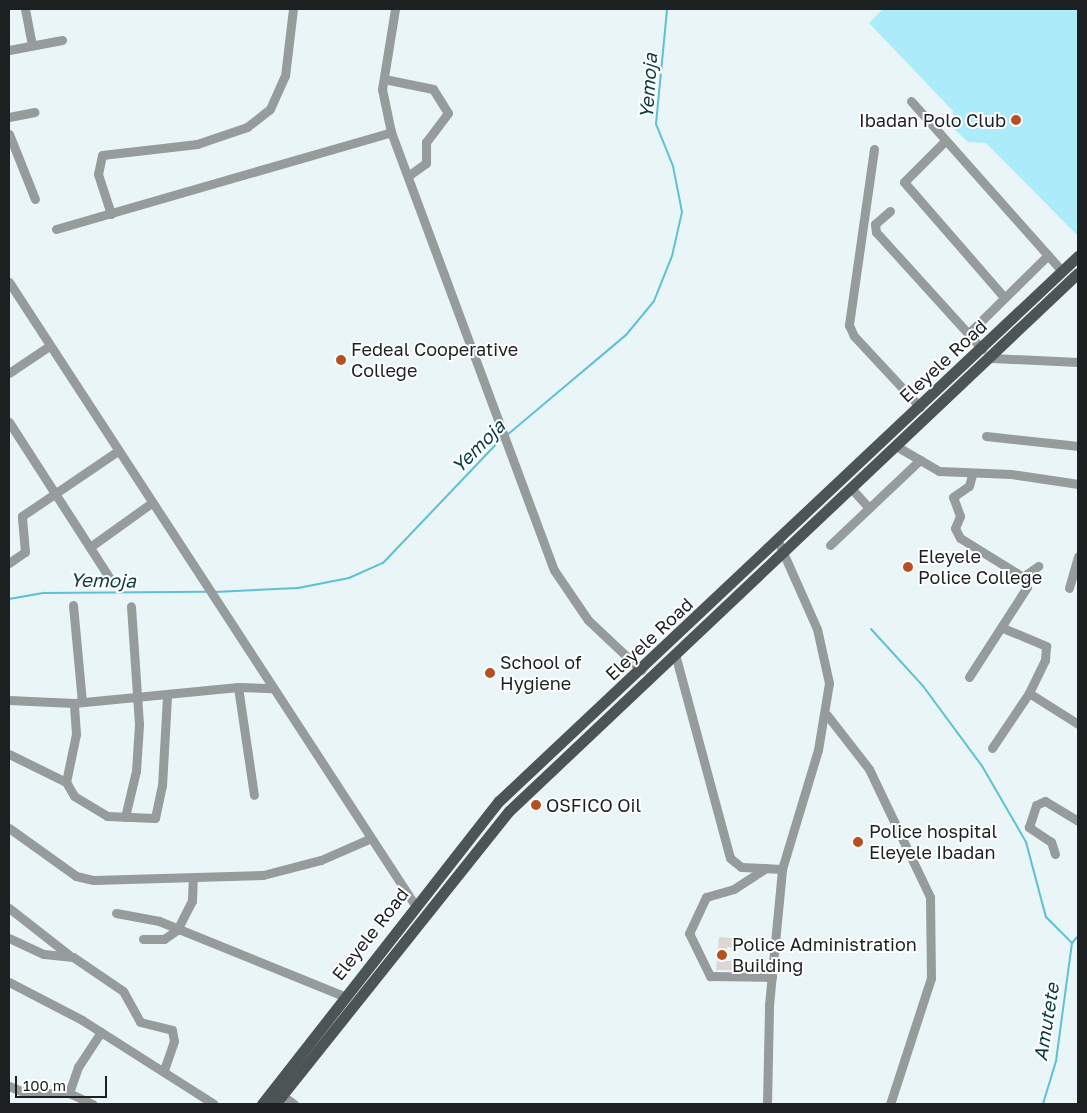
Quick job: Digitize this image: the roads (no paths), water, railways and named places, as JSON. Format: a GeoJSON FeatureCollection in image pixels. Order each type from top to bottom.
{"type":"FeatureCollection","features":[{"type":"Feature","properties":{"kind":"main road","name":"Eleyele Road"},"geometry":{"type":"LineString","coordinates":[[273,1099],[508,811],[675,654],[920,406],[1078,256]]}},
{"type":"Feature","properties":{"kind":"main road","name":"Eleyele Road"},"geometry":{"type":"LineString","coordinates":[[273,1099],[344,996],[499,801],[640,670],[780,546],[851,488],[991,358],[1078,273]]}},
{"type":"Feature","properties":{"kind":"main road"},"geometry":{"type":"LineString","coordinates":[[499,801],[508,811]]}},
{"type":"Feature","properties":{"kind":"street"},"geometry":{"type":"LineString","coordinates":[[25,9],[32,44]]}},
{"type":"Feature","properties":{"kind":"street"},"geometry":{"type":"LineString","coordinates":[[111,214],[98,174],[97,161],[102,155],[197,144],[247,127],[270,109],[285,76],[293,9]]}},
{"type":"Feature","properties":{"kind":"street"},"geometry":{"type":"LineString","coordinates":[[395,9],[384,79],[383,103],[391,132],[561,582],[588,620],[640,670]]}},
{"type":"Feature","properties":{"kind":"street"},"geometry":{"type":"LineString","coordinates":[[9,50],[32,44],[62,40]]}},
{"type":"Feature","properties":{"kind":"street"},"geometry":{"type":"LineString","coordinates":[[384,79],[433,89],[448,113],[447,120],[426,142],[426,163],[408,176]]}},
{"type":"Feature","properties":{"kind":"street"},"geometry":{"type":"LineString","coordinates":[[911,101],[1062,271]]}},
{"type":"Feature","properties":{"kind":"street"},"geometry":{"type":"LineString","coordinates":[[9,118],[35,112]]}},
{"type":"Feature","properties":{"kind":"street"},"geometry":{"type":"LineString","coordinates":[[56,229],[391,132]]}},
{"type":"Feature","properties":{"kind":"street"},"geometry":{"type":"LineString","coordinates":[[9,134],[36,199]]}},
{"type":"Feature","properties":{"kind":"street"},"geometry":{"type":"LineString","coordinates":[[945,141],[904,182],[1003,296]]}},
{"type":"Feature","properties":{"kind":"street"},"geometry":{"type":"LineString","coordinates":[[874,149],[848,325],[854,336],[920,406]]}},
{"type":"Feature","properties":{"kind":"street"},"geometry":{"type":"LineString","coordinates":[[890,211],[875,224],[876,232],[982,349]]}},
{"type":"Feature","properties":{"kind":"street"},"geometry":{"type":"LineString","coordinates":[[968,333],[1003,296],[1048,255]]}},
{"type":"Feature","properties":{"kind":"street"},"geometry":{"type":"LineString","coordinates":[[9,282],[12,295],[49,346],[116,452],[218,604],[369,839],[415,905]]}},
{"type":"Feature","properties":{"kind":"street"},"geometry":{"type":"LineString","coordinates":[[9,373],[49,346]]}},
{"type":"Feature","properties":{"kind":"street"},"geometry":{"type":"LineString","coordinates":[[991,358],[1078,362]]}},
{"type":"Feature","properties":{"kind":"street"},"geometry":{"type":"LineString","coordinates":[[9,422],[111,580]]}},
{"type":"Feature","properties":{"kind":"street"},"geometry":{"type":"LineString","coordinates":[[986,436],[1078,446]]}},
{"type":"Feature","properties":{"kind":"street"},"geometry":{"type":"LineString","coordinates":[[896,446],[939,471],[972,475],[1010,474],[1078,484]]}},
{"type":"Feature","properties":{"kind":"street"},"geometry":{"type":"LineString","coordinates":[[9,563],[25,552],[22,516],[54,492],[116,452]]}},
{"type":"Feature","properties":{"kind":"street"},"geometry":{"type":"LineString","coordinates":[[830,546],[920,460]]}},
{"type":"Feature","properties":{"kind":"street"},"geometry":{"type":"LineString","coordinates":[[969,678],[1003,628],[1027,587],[1023,577],[960,538],[955,528],[960,516],[954,497],[969,486],[972,475]]}},
{"type":"Feature","properties":{"kind":"street"},"geometry":{"type":"LineString","coordinates":[[851,488],[869,508]]}},
{"type":"Feature","properties":{"kind":"street"},"geometry":{"type":"LineString","coordinates":[[90,547],[150,504]]}},
{"type":"Feature","properties":{"kind":"street"},"geometry":{"type":"LineString","coordinates":[[768,1104],[772,977],[782,868],[826,713],[826,659],[780,546]]}},
{"type":"Feature","properties":{"kind":"street"},"geometry":{"type":"LineString","coordinates":[[1069,588],[1078,556]]}},
{"type":"Feature","properties":{"kind":"street"},"geometry":{"type":"LineString","coordinates":[[1023,577],[1038,566]]}},
{"type":"Feature","properties":{"kind":"street"},"geometry":{"type":"LineString","coordinates":[[66,782],[76,734],[78,703],[73,606]]}},
{"type":"Feature","properties":{"kind":"street"},"geometry":{"type":"LineString","coordinates":[[125,817],[136,772],[140,700],[131,606]]}},
{"type":"Feature","properties":{"kind":"street"},"geometry":{"type":"LineString","coordinates":[[992,748],[1029,693],[1045,660],[1046,646],[1003,628]]}},
{"type":"Feature","properties":{"kind":"street"},"geometry":{"type":"LineString","coordinates":[[675,654],[730,858],[741,867],[782,868]]}},
{"type":"Feature","properties":{"kind":"street"},"geometry":{"type":"LineString","coordinates":[[9,700],[78,703],[140,700],[238,687],[271,688]]}},
{"type":"Feature","properties":{"kind":"street"},"geometry":{"type":"LineString","coordinates":[[238,687],[254,795]]}},
{"type":"Feature","properties":{"kind":"street"},"geometry":{"type":"LineString","coordinates":[[1029,693],[1078,724]]}},
{"type":"Feature","properties":{"kind":"street"},"geometry":{"type":"LineString","coordinates":[[9,754],[66,782],[74,796],[93,808],[125,817],[155,818],[162,786],[167,696]]}},
{"type":"Feature","properties":{"kind":"street"},"geometry":{"type":"LineString","coordinates":[[826,713],[833,729],[869,769],[930,897],[931,978],[890,1104]]}},
{"type":"Feature","properties":{"kind":"street"},"geometry":{"type":"LineString","coordinates":[[1055,854],[1051,842],[1029,827],[1036,805],[1045,801],[1078,820]]}},
{"type":"Feature","properties":{"kind":"street"},"geometry":{"type":"LineString","coordinates":[[9,828],[86,880],[264,875],[321,860],[369,839]]}},
{"type":"Feature","properties":{"kind":"street"},"geometry":{"type":"LineString","coordinates":[[767,868],[734,889],[706,897],[689,933],[710,976],[772,977]]}},
{"type":"Feature","properties":{"kind":"street"},"geometry":{"type":"LineString","coordinates":[[143,940],[164,938],[177,930],[192,901],[193,878]]}},
{"type":"Feature","properties":{"kind":"street"},"geometry":{"type":"LineString","coordinates":[[9,908],[69,955],[123,991],[140,1022],[172,1030],[174,1041],[164,1070]]}},
{"type":"Feature","properties":{"kind":"street"},"geometry":{"type":"LineString","coordinates":[[116,913],[142,916],[344,996]]}},
{"type":"Feature","properties":{"kind":"street"},"geometry":{"type":"LineString","coordinates":[[9,938],[44,954],[69,955]]}},
{"type":"Feature","properties":{"kind":"street"},"geometry":{"type":"LineString","coordinates":[[9,982],[101,1032],[164,1070],[214,1104]]}},
{"type":"Feature","properties":{"kind":"street"},"geometry":{"type":"LineString","coordinates":[[69,1093],[78,1067],[101,1032]]}},
{"type":"Feature","properties":{"kind":"street"},"geometry":{"type":"LineString","coordinates":[[9,1086],[26,1093],[69,1093],[92,1104]]}},
{"type":"Feature","properties":{"kind":"street"},"geometry":{"type":"LineString","coordinates":[[273,1099],[294,1104]]}},
{"type":"Feature","properties":{"kind":"waterway","name":"Yemoja"},"geometry":{"type":"LineString","coordinates":[[506,436],[626,335],[654,301],[672,256],[682,212],[673,166],[656,124],[667,9]]}},
{"type":"Feature","properties":{"kind":"waterway","name":"Yemoja"},"geometry":{"type":"LineString","coordinates":[[215,592],[298,588],[349,578],[383,563],[502,438]]}},
{"type":"Feature","properties":{"kind":"waterway","name":"Yemoja"},"geometry":{"type":"LineString","coordinates":[[9,599],[44,593],[207,592]]}},
{"type":"Feature","properties":{"kind":"waterway"},"geometry":{"type":"LineString","coordinates":[[871,629],[923,686],[982,766],[1026,842],[1046,917],[1072,943]]}},
{"type":"Feature","properties":{"kind":"waterway"},"geometry":{"type":"LineString","coordinates":[[1072,943],[1078,936]]}},
{"type":"Feature","properties":{"kind":"waterway","name":"Amutete"},"geometry":{"type":"LineString","coordinates":[[1043,1104],[1056,1061],[1072,943]]}},
{"type":"Feature","properties":{"kind":"place","name":"Ibadan Polo Club"},"geometry":{"type":"Point","coordinates":[1016,120]}},
{"type":"Feature","properties":{"kind":"place","name":"Fedeal Cooperative College"},"geometry":{"type":"Point","coordinates":[341,360]}},
{"type":"Feature","properties":{"kind":"place","name":"Eleyele Police College"},"geometry":{"type":"Point","coordinates":[908,567]}},
{"type":"Feature","properties":{"kind":"place","name":"School of Hygiene"},"geometry":{"type":"Point","coordinates":[490,673]}},
{"type":"Feature","properties":{"kind":"place","name":"OSFICO Oil"},"geometry":{"type":"Point","coordinates":[536,805]}},
{"type":"Feature","properties":{"kind":"place","name":"Police hospital Eleyele Ibadan"},"geometry":{"type":"Point","coordinates":[858,842]}},
{"type":"Feature","properties":{"kind":"place","name":"Police Administration Building"},"geometry":{"type":"Point","coordinates":[722,955]}}]}
